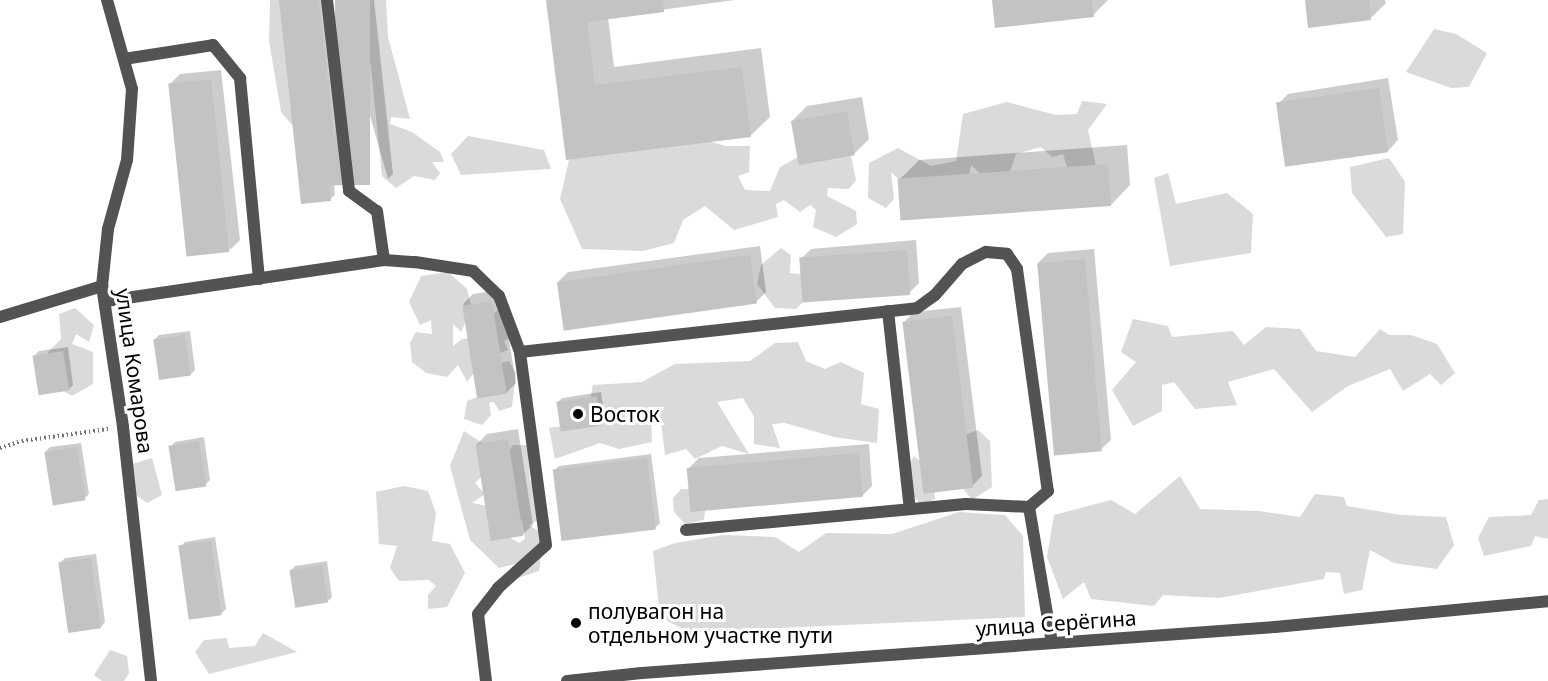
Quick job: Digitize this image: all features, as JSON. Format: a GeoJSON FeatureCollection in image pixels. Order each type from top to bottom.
{"type":"FeatureCollection","features":[{"type":"Feature","properties":{"kind":"street","name":"улица Комарова"},"geometry":{"type":"LineString","coordinates":[[107,0],[132,89],[127,160],[108,229],[102,286],[123,427],[151,681]]}},
{"type":"Feature","properties":{"kind":"street"},"geometry":{"type":"LineString","coordinates":[[327,0],[348,191],[377,211],[384,260]]}},
{"type":"Feature","properties":{"kind":"street"},"geometry":{"type":"LineString","coordinates":[[124,59],[213,45],[240,78],[259,279]]}},
{"type":"Feature","properties":{"kind":"street"},"geometry":{"type":"LineString","coordinates":[[520,352],[917,308],[935,295],[962,264],[986,252],[1007,254],[1017,269],[1048,491],[1029,507],[966,504],[686,530]]}},
{"type":"Feature","properties":{"kind":"street"},"geometry":{"type":"LineString","coordinates":[[106,302],[384,260],[473,272],[499,296],[520,352],[546,545],[498,588],[478,614],[486,681]]}},
{"type":"Feature","properties":{"kind":"street"},"geometry":{"type":"LineString","coordinates":[[0,317],[102,286]]}},
{"type":"Feature","properties":{"kind":"street"},"geometry":{"type":"LineString","coordinates":[[888,311],[909,509]]}},
{"type":"Feature","properties":{"kind":"street"},"geometry":{"type":"LineString","coordinates":[[1029,507],[1052,643]]}},
{"type":"Feature","properties":{"kind":"street","name":"улица Серёгина"},"geometry":{"type":"LineString","coordinates":[[567,681],[1275,627],[1548,602]]}},
{"type":"Feature","properties":{"kind":"path"},"geometry":{"type":"LineString","coordinates":[[0,448],[22,441],[123,427]]}},
{"type":"Feature","properties":{"kind":"shaded area"},"geometry":{"type":"Polygon","coordinates":[[[270,0],[287,0],[298,132],[281,112],[269,41],[270,0]]]}},
{"type":"Feature","properties":{"kind":"shaded area"},"geometry":{"type":"Polygon","coordinates":[[[364,0],[386,0],[388,37],[410,119],[391,117],[390,124],[412,132],[440,152],[444,162],[432,162],[440,173],[435,180],[414,176],[396,188],[382,176],[364,0]]]}},
{"type":"Feature","properties":{"kind":"shaded area"},"geometry":{"type":"Polygon","coordinates":[[[1434,29],[1456,34],[1487,53],[1469,87],[1451,88],[1406,72],[1434,29]]]}},
{"type":"Feature","properties":{"kind":"shaded area"},"geometry":{"type":"Polygon","coordinates":[[[1082,101],[1107,104],[1088,130],[1098,175],[1069,174],[1063,154],[1052,157],[1041,147],[1016,154],[1007,180],[991,183],[971,165],[967,188],[922,201],[891,172],[894,199],[886,208],[868,198],[869,163],[898,148],[931,166],[956,161],[963,114],[1007,102],[1056,115],[1077,114],[1082,101]]]}},
{"type":"Feature","properties":{"kind":"shaded area"},"geometry":{"type":"Polygon","coordinates":[[[468,136],[544,150],[551,169],[461,175],[451,154],[468,136]]]}},
{"type":"Feature","properties":{"kind":"shaded area"},"geometry":{"type":"Polygon","coordinates":[[[698,138],[725,146],[750,146],[749,172],[738,176],[745,190],[770,191],[780,167],[805,153],[848,142],[856,180],[849,189],[828,188],[827,196],[856,211],[857,224],[836,237],[813,227],[816,210],[810,205],[800,212],[784,200],[776,204],[778,217],[734,230],[705,206],[683,220],[674,243],[643,251],[582,249],[560,199],[572,147],[698,138]]]}},
{"type":"Feature","properties":{"kind":"shaded area"},"geometry":{"type":"Polygon","coordinates":[[[1389,158],[1405,182],[1403,234],[1386,237],[1352,193],[1350,167],[1389,158]]]}},
{"type":"Feature","properties":{"kind":"shaded area"},"geometry":{"type":"Polygon","coordinates":[[[1168,173],[1176,204],[1227,193],[1253,214],[1251,253],[1170,266],[1154,178],[1168,173]]]}},
{"type":"Feature","properties":{"kind":"shaded area"},"geometry":{"type":"Polygon","coordinates":[[[781,248],[791,255],[790,273],[807,275],[807,298],[796,309],[775,308],[757,284],[761,265],[781,248]]]}},
{"type":"Feature","properties":{"kind":"shaded area"},"geometry":{"type":"Polygon","coordinates":[[[448,272],[467,289],[472,308],[461,332],[453,324],[453,346],[462,339],[474,338],[476,330],[502,306],[513,336],[504,341],[508,350],[493,356],[496,364],[509,361],[516,373],[512,407],[499,411],[494,402],[489,403],[491,415],[482,425],[464,419],[467,401],[491,392],[477,369],[467,382],[458,365],[447,377],[426,373],[412,362],[410,343],[416,332],[432,334],[431,320],[420,325],[409,302],[421,276],[448,272]]]}},
{"type":"Feature","properties":{"kind":"shaded area"},"geometry":{"type":"Polygon","coordinates":[[[75,308],[94,325],[89,342],[76,334],[72,344],[93,352],[93,384],[72,396],[53,385],[48,352],[61,339],[59,314],[75,308]]]}},
{"type":"Feature","properties":{"kind":"shaded area"},"geometry":{"type":"Polygon","coordinates":[[[1133,319],[1168,326],[1172,337],[1233,331],[1244,345],[1266,327],[1300,329],[1316,351],[1355,357],[1380,329],[1389,335],[1411,335],[1437,344],[1455,373],[1441,385],[1430,374],[1403,391],[1390,369],[1348,386],[1312,412],[1274,369],[1228,382],[1237,405],[1195,409],[1174,382],[1162,385],[1162,411],[1133,426],[1112,390],[1136,362],[1121,352],[1133,319]]]}},
{"type":"Feature","properties":{"kind":"shaded area"},"geometry":{"type":"Polygon","coordinates":[[[798,342],[806,361],[825,369],[841,362],[864,373],[861,404],[879,409],[877,443],[834,437],[785,423],[772,424],[780,448],[754,444],[754,417],[743,398],[717,402],[749,454],[722,446],[695,459],[686,449],[665,455],[660,413],[651,416],[652,442],[619,449],[600,443],[555,459],[549,428],[572,425],[588,410],[593,385],[642,382],[675,364],[750,361],[775,343],[798,342]]]}},
{"type":"Feature","properties":{"kind":"shaded area"},"geometry":{"type":"Polygon","coordinates":[[[978,430],[990,441],[992,487],[972,500],[958,482],[956,438],[978,430]]]}},
{"type":"Feature","properties":{"kind":"shaded area"},"geometry":{"type":"Polygon","coordinates":[[[464,431],[494,451],[487,471],[475,483],[485,494],[472,503],[493,507],[494,528],[519,543],[525,539],[522,521],[504,514],[501,462],[513,445],[527,445],[530,479],[544,517],[529,525],[544,534],[539,571],[515,579],[519,563],[499,568],[470,540],[450,466],[464,431]]]}},
{"type":"Feature","properties":{"kind":"shaded area"},"geometry":{"type":"Polygon","coordinates":[[[914,456],[933,472],[935,499],[921,505],[910,492],[907,469],[914,456]]]}},
{"type":"Feature","properties":{"kind":"shaded area"},"geometry":{"type":"Polygon","coordinates":[[[152,458],[162,495],[147,503],[123,486],[126,466],[152,458]]]}},
{"type":"Feature","properties":{"kind":"shaded area"},"geometry":{"type":"Polygon","coordinates":[[[1180,476],[1200,509],[1259,511],[1300,517],[1315,494],[1344,497],[1347,506],[1401,515],[1446,517],[1454,545],[1437,569],[1394,563],[1370,550],[1362,590],[1344,594],[1340,573],[1326,572],[1324,579],[1219,598],[1163,595],[1154,606],[1091,599],[1084,582],[1063,599],[1047,557],[1054,515],[1111,500],[1135,514],[1180,476]]]}},
{"type":"Feature","properties":{"kind":"shaded area"},"geometry":{"type":"Polygon","coordinates":[[[404,486],[428,491],[436,513],[432,541],[450,544],[465,573],[447,607],[428,609],[428,595],[436,586],[429,580],[399,581],[390,568],[397,546],[379,544],[376,492],[404,486]]]}},
{"type":"Feature","properties":{"kind":"shaded area"},"geometry":{"type":"Polygon","coordinates":[[[681,489],[696,489],[706,499],[704,520],[685,524],[674,512],[673,498],[681,489]]]}},
{"type":"Feature","properties":{"kind":"shaded area"},"geometry":{"type":"Polygon","coordinates":[[[1548,499],[1548,539],[1535,536],[1531,546],[1484,556],[1478,538],[1489,517],[1531,515],[1539,500],[1548,499]]]}},
{"type":"Feature","properties":{"kind":"shaded area"},"geometry":{"type":"Polygon","coordinates":[[[959,512],[1005,515],[1023,536],[1025,617],[688,632],[660,617],[653,551],[675,543],[723,535],[775,537],[799,552],[826,533],[892,534],[959,512]]]}},
{"type":"Feature","properties":{"kind":"shaded area"},"geometry":{"type":"Polygon","coordinates":[[[263,633],[297,652],[209,674],[195,652],[204,640],[227,638],[229,648],[255,646],[263,633]]]}},
{"type":"Feature","properties":{"kind":"shaded area"},"geometry":{"type":"Polygon","coordinates":[[[110,650],[127,656],[129,673],[124,681],[102,681],[94,675],[110,650]]]}},
{"type":"Feature","properties":{"kind":"building"},"geometry":{"type":"Polygon","coordinates":[[[279,0],[319,0],[340,185],[329,186],[331,201],[301,204],[279,0]]]}},
{"type":"Feature","properties":{"kind":"building"},"geometry":{"type":"Polygon","coordinates":[[[335,0],[370,0],[370,185],[335,185],[335,0]]]}},
{"type":"Feature","properties":{"kind":"building"},"geometry":{"type":"Polygon","coordinates":[[[546,0],[663,0],[664,12],[587,22],[595,85],[742,67],[751,137],[566,160],[546,0]]]}},
{"type":"Feature","properties":{"kind":"building"},"geometry":{"type":"Polygon","coordinates":[[[992,0],[1092,0],[1094,17],[995,28],[992,0]]]}},
{"type":"Feature","properties":{"kind":"building"},"geometry":{"type":"Polygon","coordinates":[[[1305,0],[1369,0],[1371,20],[1308,28],[1305,0]]]}},
{"type":"Feature","properties":{"kind":"building"},"geometry":{"type":"Polygon","coordinates":[[[211,79],[229,252],[186,257],[168,83],[211,79]]]}},
{"type":"Feature","properties":{"kind":"building"},"geometry":{"type":"Polygon","coordinates":[[[1379,88],[1388,152],[1285,167],[1276,102],[1379,88]]]}},
{"type":"Feature","properties":{"kind":"building"},"geometry":{"type":"Polygon","coordinates":[[[847,111],[855,155],[799,165],[791,121],[847,111]]]}},
{"type":"Feature","properties":{"kind":"building"},"geometry":{"type":"Polygon","coordinates":[[[1108,164],[1111,206],[900,221],[898,179],[1108,164]]]}},
{"type":"Feature","properties":{"kind":"building"},"geometry":{"type":"Polygon","coordinates":[[[907,250],[910,295],[802,302],[799,258],[907,250]]]}},
{"type":"Feature","properties":{"kind":"building"},"geometry":{"type":"Polygon","coordinates":[[[750,255],[757,304],[564,331],[557,282],[750,255]]]}},
{"type":"Feature","properties":{"kind":"building"},"geometry":{"type":"Polygon","coordinates":[[[1085,259],[1102,451],[1054,455],[1037,263],[1085,259]]]}},
{"type":"Feature","properties":{"kind":"building"},"geometry":{"type":"Polygon","coordinates":[[[492,301],[507,394],[477,399],[462,306],[492,301]]]}},
{"type":"Feature","properties":{"kind":"building"},"geometry":{"type":"Polygon","coordinates":[[[952,316],[973,488],[923,494],[902,322],[952,316]]]}},
{"type":"Feature","properties":{"kind":"building"},"geometry":{"type":"Polygon","coordinates":[[[185,335],[191,376],[159,380],[153,339],[185,335]]]}},
{"type":"Feature","properties":{"kind":"building"},"geometry":{"type":"Polygon","coordinates":[[[63,351],[69,391],[39,395],[32,356],[63,351]]]}},
{"type":"Feature","properties":{"kind":"building","name":"Восток"},"geometry":{"type":"Polygon","coordinates":[[[597,396],[601,426],[561,431],[556,402],[597,396]]]}},
{"type":"Feature","properties":{"kind":"building"},"geometry":{"type":"Polygon","coordinates":[[[508,439],[523,536],[491,541],[475,444],[508,439]]]}},
{"type":"Feature","properties":{"kind":"building"},"geometry":{"type":"Polygon","coordinates":[[[199,441],[206,486],[176,491],[168,446],[199,441]]]}},
{"type":"Feature","properties":{"kind":"building"},"geometry":{"type":"Polygon","coordinates":[[[77,447],[85,500],[53,505],[44,452],[77,447]]]}},
{"type":"Feature","properties":{"kind":"building"},"geometry":{"type":"Polygon","coordinates":[[[859,453],[863,497],[690,512],[687,468],[859,453]]]}},
{"type":"Feature","properties":{"kind":"building"},"geometry":{"type":"Polygon","coordinates":[[[647,458],[656,529],[561,541],[553,470],[647,458]]]}},
{"type":"Feature","properties":{"kind":"building"},"geometry":{"type":"Polygon","coordinates":[[[211,541],[221,615],[189,620],[178,546],[211,541]]]}},
{"type":"Feature","properties":{"kind":"building"},"geometry":{"type":"Polygon","coordinates":[[[91,558],[101,628],[68,633],[58,563],[91,558]]]}},
{"type":"Feature","properties":{"kind":"building"},"geometry":{"type":"Polygon","coordinates":[[[322,565],[328,603],[295,608],[289,570],[322,565]]]}},
{"type":"Feature","properties":{"kind":"place","name":"Восток"},"geometry":{"type":"Point","coordinates":[578,414]}},
{"type":"Feature","properties":{"kind":"place","name":"полувагон на отдельном участке пути"},"geometry":{"type":"Point","coordinates":[576,623]}}]}
